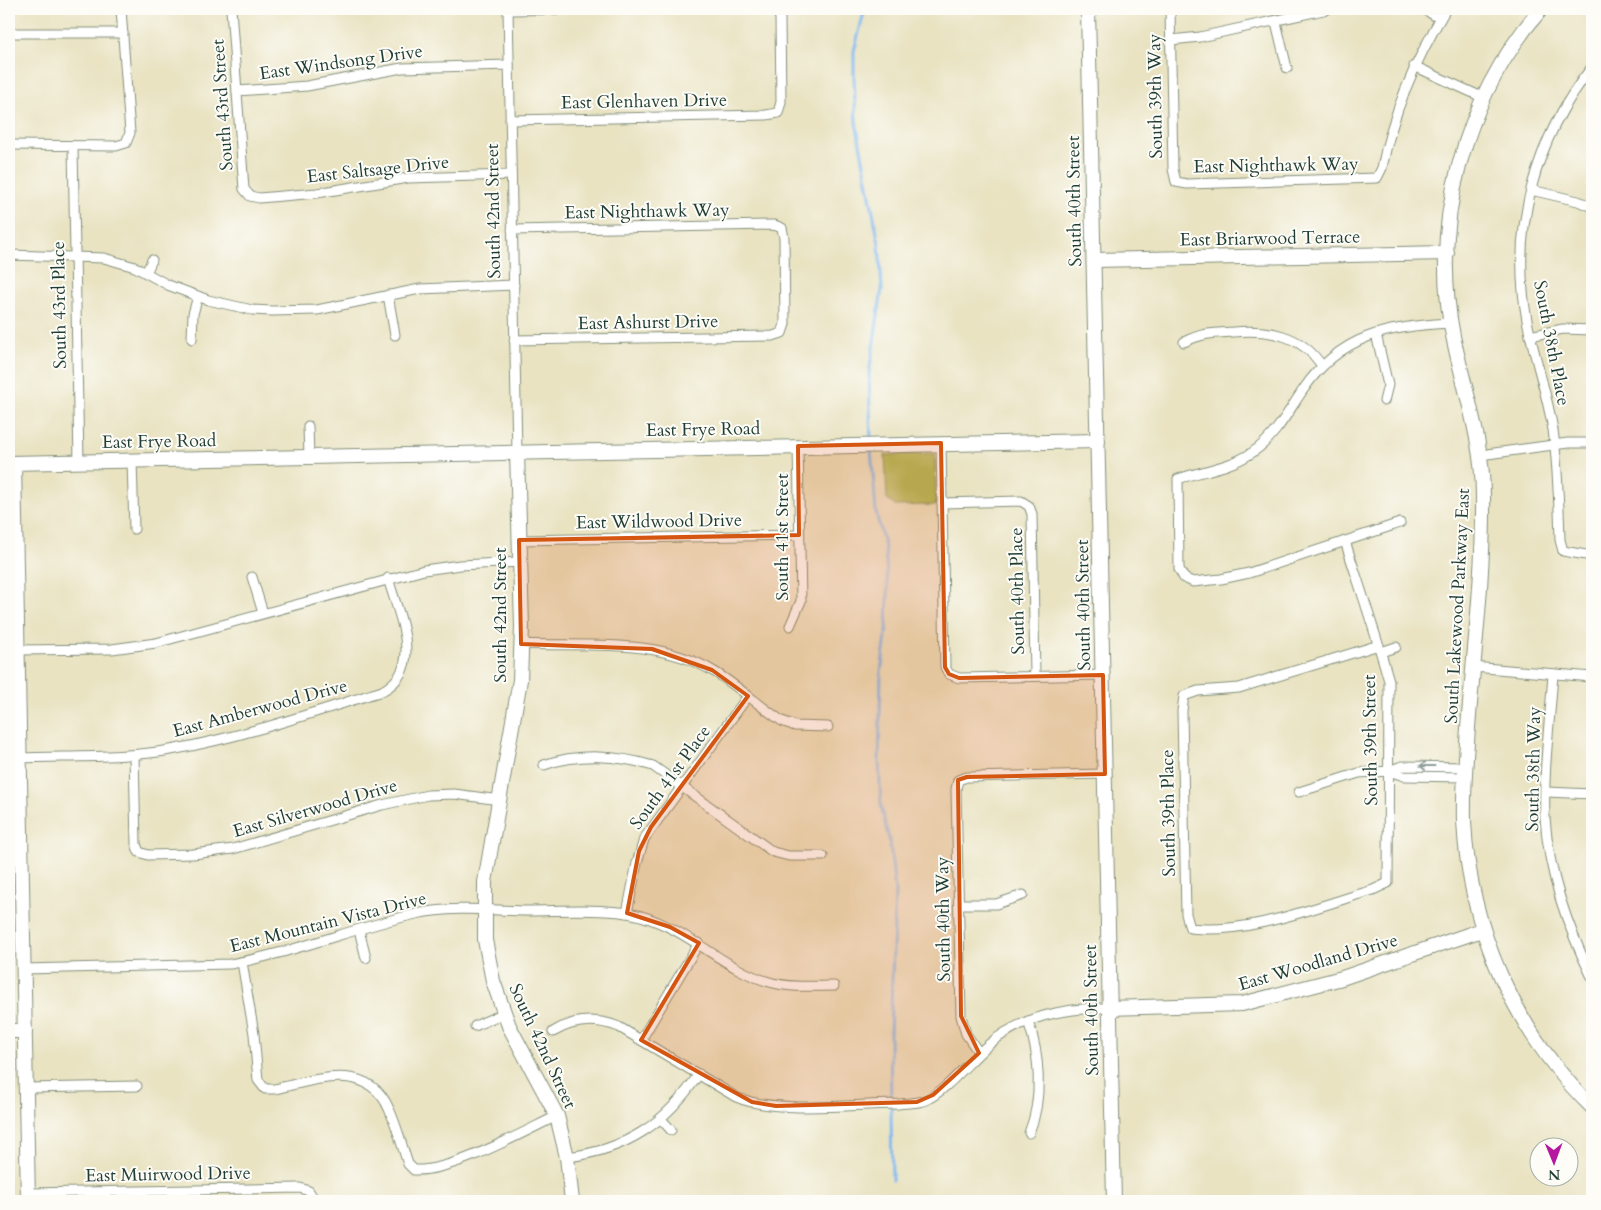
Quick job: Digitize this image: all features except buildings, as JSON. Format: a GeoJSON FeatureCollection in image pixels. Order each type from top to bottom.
{"type":"FeatureCollection","features":[{"type":"Feature","properties":{"kind":"street"},"geometry":{"type":"LineString","coordinates":[[9,145],[73,147],[116,146],[126,143],[130,133],[121,9]]}},
{"type":"Feature","properties":{"kind":"street","name":"South 43rd Street"},"geometry":{"type":"LineString","coordinates":[[231,9],[244,189],[250,196]]}},
{"type":"Feature","properties":{"kind":"street"},"geometry":{"type":"LineString","coordinates":[[508,9],[584,9]]}},
{"type":"Feature","properties":{"kind":"street","name":"South 42nd Street"},"geometry":{"type":"LineString","coordinates":[[508,9],[521,644],[517,705],[485,882],[484,910],[487,956],[493,981],[504,1013],[557,1116],[568,1157],[572,1201]]}},
{"type":"Feature","properties":{"kind":"street","name":"East Glenhaven Drive"},"geometry":{"type":"LineString","coordinates":[[510,120],[766,115],[778,113],[781,102],[780,18],[776,9]]}},
{"type":"Feature","properties":{"kind":"street","name":"South 40th Street"},"geometry":{"type":"LineString","coordinates":[[1088,9],[1095,260],[1114,1201]]}},
{"type":"Feature","properties":{"kind":"street","name":"South 39th Way"},"geometry":{"type":"LineString","coordinates":[[1170,9],[1173,169],[1176,182]]}},
{"type":"Feature","properties":{"kind":"street"},"geometry":{"type":"LineString","coordinates":[[1171,40],[1200,37],[1276,22],[1328,9]]}},
{"type":"Feature","properties":{"kind":"street"},"geometry":{"type":"LineString","coordinates":[[1424,9],[1440,18]]}},
{"type":"Feature","properties":{"kind":"street"},"geometry":{"type":"LineString","coordinates":[[1446,9],[1414,66],[1484,98]]}},
{"type":"Feature","properties":{"kind":"street","name":"South Lakewood Parkway East"},"geometry":{"type":"LineString","coordinates":[[1541,9],[1510,50],[1484,98],[1459,164],[1452,193],[1447,253],[1451,323],[1480,454],[1484,514],[1465,772],[1466,840],[1471,881],[1482,930],[1513,1002],[1537,1043],[1592,1107]]}},
{"type":"Feature","properties":{"kind":"street"},"geometry":{"type":"LineString","coordinates":[[1276,22],[1287,68]]}},
{"type":"Feature","properties":{"kind":"street"},"geometry":{"type":"LineString","coordinates":[[9,33],[123,33]]}},
{"type":"Feature","properties":{"kind":"street","name":"East Windsong Drive"},"geometry":{"type":"LineString","coordinates":[[238,92],[306,86],[402,68],[509,65]]}},
{"type":"Feature","properties":{"kind":"street","name":"East Nighthawk Way"},"geometry":{"type":"LineString","coordinates":[[1176,182],[1197,184],[1377,178],[1382,168],[1402,93],[1414,66]]}},
{"type":"Feature","properties":{"kind":"street","name":"South 38th Place"},"geometry":{"type":"LineString","coordinates":[[1592,67],[1560,114],[1544,147],[1531,190],[1522,241],[1522,283],[1530,336],[1546,397],[1554,444],[1560,503],[1560,540],[1563,551],[1592,556]]}},
{"type":"Feature","properties":{"kind":"street","name":"South 43rd Place"},"geometry":{"type":"LineString","coordinates":[[73,147],[79,462]]}},
{"type":"Feature","properties":{"kind":"street","name":"East Saltsage Drive"},"geometry":{"type":"LineString","coordinates":[[250,196],[259,198],[317,193],[408,178],[511,175]]}},
{"type":"Feature","properties":{"kind":"street"},"geometry":{"type":"LineString","coordinates":[[1531,190],[1578,201],[1592,207]]}},
{"type":"Feature","properties":{"kind":"street","name":"East Nighthawk Way"},"geometry":{"type":"LineString","coordinates":[[512,230],[774,225],[782,228],[784,238],[785,324],[782,333]]}},
{"type":"Feature","properties":{"kind":"street","name":"East Briarwood Terrace"},"geometry":{"type":"LineString","coordinates":[[1095,260],[1447,253]]}},
{"type":"Feature","properties":{"kind":"street"},"geometry":{"type":"LineString","coordinates":[[9,255],[74,257],[119,261],[198,296],[252,310],[297,311],[349,304],[388,295],[442,287],[514,285]]}},
{"type":"Feature","properties":{"kind":"street"},"geometry":{"type":"LineString","coordinates":[[146,273],[152,260]]}},
{"type":"Feature","properties":{"kind":"street"},"geometry":{"type":"LineString","coordinates":[[388,295],[395,334]]}},
{"type":"Feature","properties":{"kind":"street"},"geometry":{"type":"LineString","coordinates":[[192,339],[193,314],[198,296]]}},
{"type":"Feature","properties":{"kind":"street"},"geometry":{"type":"LineString","coordinates":[[1400,523],[1231,577],[1193,582],[1184,578],[1179,569],[1178,479],[1237,462],[1253,453],[1267,441],[1312,376],[1347,345],[1376,334],[1451,323]]}},
{"type":"Feature","properties":{"kind":"street"},"geometry":{"type":"LineString","coordinates":[[1530,336],[1563,329],[1592,330]]}},
{"type":"Feature","properties":{"kind":"street"},"geometry":{"type":"LineString","coordinates":[[1184,342],[1201,334],[1254,330],[1275,332],[1293,338],[1314,354],[1322,366]]}},
{"type":"Feature","properties":{"kind":"street","name":"East Ashurst Drive"},"geometry":{"type":"LineString","coordinates":[[514,340],[772,336],[782,333]]}},
{"type":"Feature","properties":{"kind":"street"},"geometry":{"type":"LineString","coordinates":[[1376,334],[1388,385],[1384,401]]}},
{"type":"Feature","properties":{"kind":"street"},"geometry":{"type":"LineString","coordinates":[[308,426],[309,457]]}},
{"type":"Feature","properties":{"kind":"street","name":"East Frye Road"},"geometry":{"type":"LineString","coordinates":[[12,463],[1098,441]]}},
{"type":"Feature","properties":{"kind":"street"},"geometry":{"type":"LineString","coordinates":[[941,443],[945,667],[949,674],[959,678],[1103,675]]}},
{"type":"Feature","properties":{"kind":"street"},"geometry":{"type":"LineString","coordinates":[[1480,454],[1554,444],[1592,443]]}},
{"type":"Feature","properties":{"kind":"street","name":"South 41st Street"},"geometry":{"type":"LineString","coordinates":[[790,626],[801,600],[798,446]]}},
{"type":"Feature","properties":{"kind":"street"},"geometry":{"type":"LineString","coordinates":[[132,460],[134,529]]}},
{"type":"Feature","properties":{"kind":"street"},"geometry":{"type":"LineString","coordinates":[[12,463],[19,758],[15,818],[24,969],[28,1197]]}},
{"type":"Feature","properties":{"kind":"street","name":"South 40th Place"},"geometry":{"type":"LineString","coordinates":[[942,503],[1020,501],[1030,506],[1032,514],[1035,676]]}},
{"type":"Feature","properties":{"kind":"street","name":"East Wildwood Drive"},"geometry":{"type":"LineString","coordinates":[[520,540],[799,535]]}},
{"type":"Feature","properties":{"kind":"street","name":"South 39th Street"},"geometry":{"type":"LineString","coordinates":[[1345,542],[1389,681],[1388,883]]}},
{"type":"Feature","properties":{"kind":"street"},"geometry":{"type":"LineString","coordinates":[[17,650],[135,646],[188,636],[388,578],[460,565],[520,562]]}},
{"type":"Feature","properties":{"kind":"street"},"geometry":{"type":"LineString","coordinates":[[252,577],[263,613]]}},
{"type":"Feature","properties":{"kind":"street","name":"East Amberwood Drive"},"geometry":{"type":"LineString","coordinates":[[19,758],[134,755],[175,749],[216,740],[382,692],[392,686],[401,676],[408,654],[388,578]]}},
{"type":"Feature","properties":{"kind":"street"},"geometry":{"type":"LineString","coordinates":[[521,644],[629,647],[658,651],[692,661],[712,670],[782,721],[795,726],[828,727]]}},
{"type":"Feature","properties":{"kind":"street"},"geometry":{"type":"LineString","coordinates":[[1380,649],[1396,647]]}},
{"type":"Feature","properties":{"kind":"street","name":"South 39th Place"},"geometry":{"type":"LineString","coordinates":[[1380,649],[1239,688],[1198,691],[1184,696],[1182,711],[1186,914],[1190,928],[1206,930],[1271,920],[1373,890],[1388,883]]}},
{"type":"Feature","properties":{"kind":"street"},"geometry":{"type":"LineString","coordinates":[[1473,667],[1592,676]]}},
{"type":"Feature","properties":{"kind":"street","name":"South 38th Way"},"geometry":{"type":"LineString","coordinates":[[1553,674],[1546,792],[1547,837],[1557,891],[1571,933],[1592,977]]}},
{"type":"Feature","properties":{"kind":"street","name":"South 41st Place"},"geometry":{"type":"LineString","coordinates":[[627,913],[636,862],[644,839],[748,696]]}},
{"type":"Feature","properties":{"kind":"street","name":"East Silverwood Drive"},"geometry":{"type":"LineString","coordinates":[[134,755],[136,844],[139,852],[148,855],[193,854],[233,849],[382,805],[428,795],[454,794],[500,800]]}},
{"type":"Feature","properties":{"kind":"street"},"geometry":{"type":"LineString","coordinates":[[544,765],[563,758],[583,757],[635,761],[653,766],[772,852],[789,856],[824,856]]}},
{"type":"Feature","properties":{"kind":"street"},"geometry":{"type":"LineString","coordinates":[[1299,792],[1359,773],[1389,771],[1404,776],[1465,772]]}},
{"type":"Feature","properties":{"kind":"street","name":"South 40th Way"},"geometry":{"type":"LineString","coordinates":[[980,1053],[966,1034],[961,1016],[956,789],[958,780],[967,777],[1105,774]]}},
{"type":"Feature","properties":{"kind":"street"},"geometry":{"type":"LineString","coordinates":[[1546,792],[1592,794]]}},
{"type":"Feature","properties":{"kind":"street"},"geometry":{"type":"LineString","coordinates":[[959,904],[996,904],[1024,894]]}},
{"type":"Feature","properties":{"kind":"street","name":"East Mountain Vista Drive"},"geometry":{"type":"LineString","coordinates":[[24,969],[200,966],[242,962],[419,913],[484,910],[627,913],[656,922],[699,943],[750,974],[774,984],[834,986]]}},
{"type":"Feature","properties":{"kind":"street"},"geometry":{"type":"LineString","coordinates":[[358,930],[366,958]]}},
{"type":"Feature","properties":{"kind":"street","name":"East Woodland Drive"},"geometry":{"type":"LineString","coordinates":[[553,1032],[569,1022],[594,1021],[614,1025],[736,1097],[765,1105],[899,1104],[926,1100],[988,1045],[1028,1021],[1076,1009],[1210,1006],[1259,1001],[1342,978],[1482,930]]}},
{"type":"Feature","properties":{"kind":"street"},"geometry":{"type":"LineString","coordinates":[[641,1040],[699,943]]}},
{"type":"Feature","properties":{"kind":"street"},"geometry":{"type":"LineString","coordinates":[[242,962],[254,1034],[258,1080],[265,1089],[276,1089],[342,1076],[355,1078],[368,1084],[381,1095],[389,1108],[408,1164],[414,1170],[424,1171],[458,1161],[557,1116]]}},
{"type":"Feature","properties":{"kind":"street"},"geometry":{"type":"LineString","coordinates":[[475,1026],[504,1013]]}},
{"type":"Feature","properties":{"kind":"street"},"geometry":{"type":"LineString","coordinates":[[1028,1021],[1036,1052],[1037,1104],[1029,1133]]}},
{"type":"Feature","properties":{"kind":"street"},"geometry":{"type":"LineString","coordinates":[[9,1031],[25,1031]]}},
{"type":"Feature","properties":{"kind":"street"},"geometry":{"type":"LineString","coordinates":[[568,1157],[590,1153],[622,1142],[661,1119],[679,1102],[699,1074]]}},
{"type":"Feature","properties":{"kind":"street"},"geometry":{"type":"LineString","coordinates":[[26,1088],[138,1086]]}},
{"type":"Feature","properties":{"kind":"street"},"geometry":{"type":"LineString","coordinates":[[661,1119],[671,1130]]}},
{"type":"Feature","properties":{"kind":"street","name":"East Muirwood Drive"},"geometry":{"type":"LineString","coordinates":[[28,1197],[300,1188],[309,1191],[314,1201]]}},
{"type":"Feature","properties":{"kind":"highlighted area"},"geometry":{"type":"Polygon","coordinates":[[[941,443],[945,667],[949,674],[959,678],[1103,675],[1105,774],[967,777],[958,780],[961,1016],[979,1053],[933,1095],[917,1102],[776,1106],[752,1102],[641,1040],[699,943],[670,927],[627,913],[639,851],[651,827],[748,696],[712,670],[652,649],[521,644],[519,540],[799,535],[798,446],[941,443]]]}},
{"type":"Feature","properties":{"kind":"green space"},"geometry":{"type":"Polygon","coordinates":[[[935,453],[936,505],[895,506],[887,499],[885,455],[935,453]]]}},
{"type":"Feature","properties":{"kind":"waterway"},"geometry":{"type":"LineString","coordinates":[[865,9],[854,51],[856,122],[879,244],[882,289],[869,374],[871,443]]}},
{"type":"Feature","properties":{"kind":"waterway"},"geometry":{"type":"LineString","coordinates":[[871,449],[876,512],[885,548],[888,590],[887,629],[881,672],[879,762],[881,806],[890,844],[895,892],[890,1036],[892,1180]]}}]}
